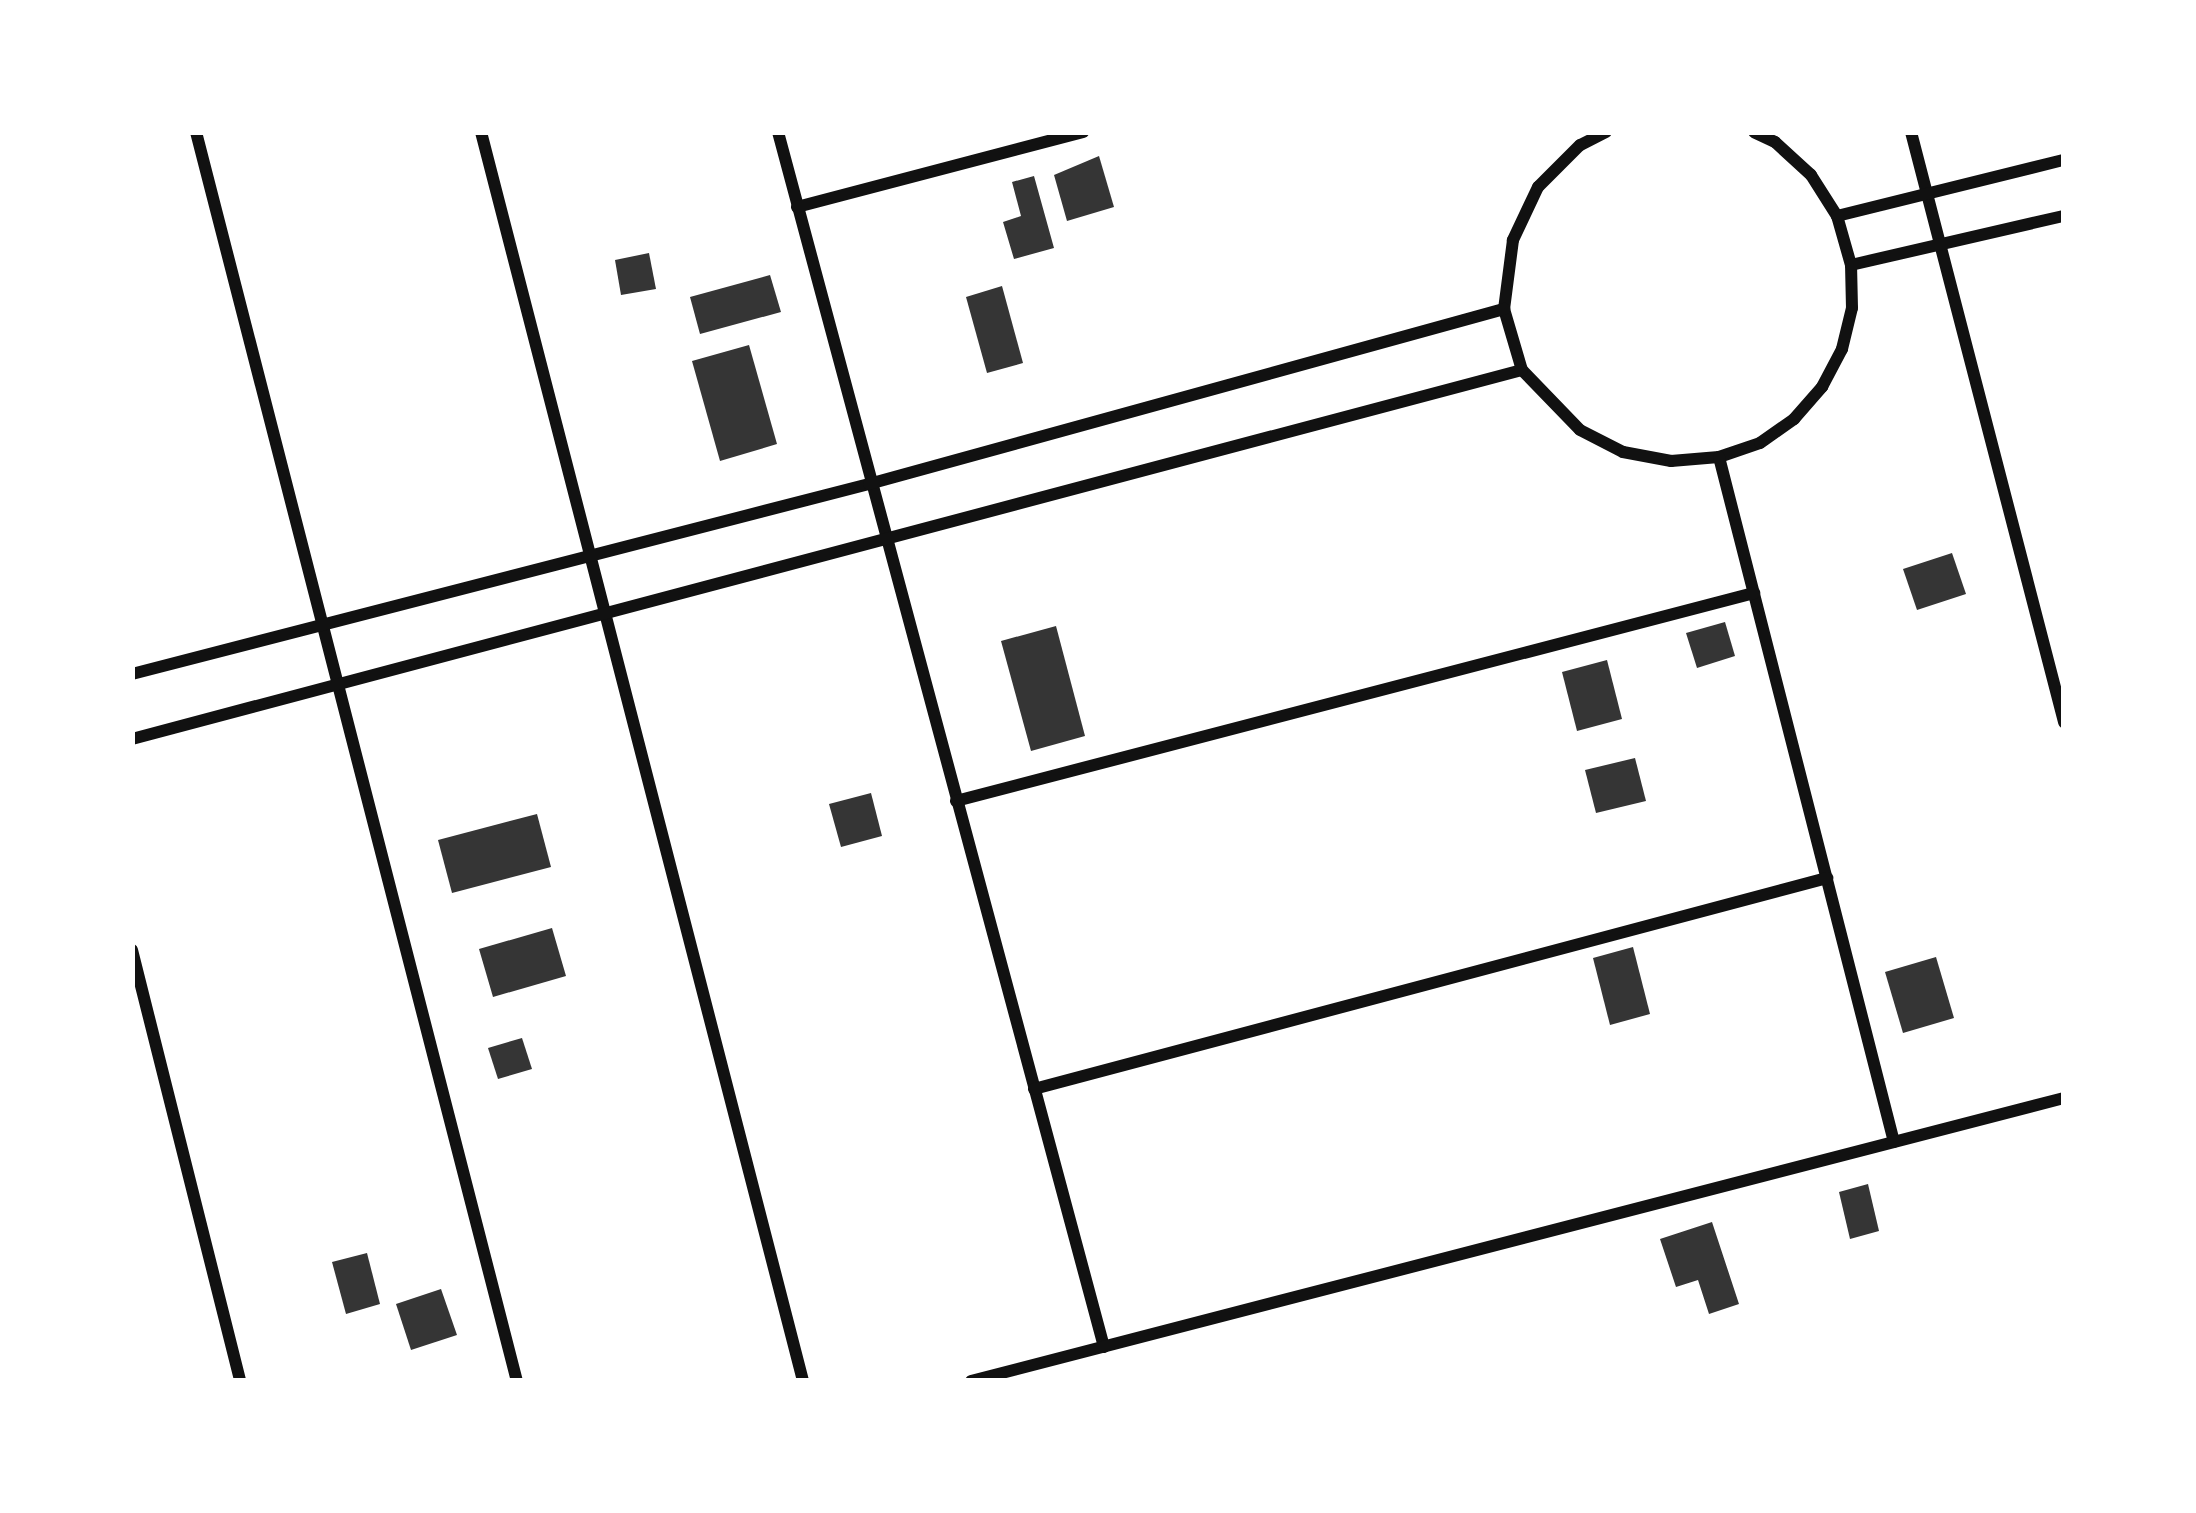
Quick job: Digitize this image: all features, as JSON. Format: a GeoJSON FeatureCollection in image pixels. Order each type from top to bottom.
{"type":"FeatureCollection","features":[{"type":"Feature","properties":{"kind":"street"},"geometry":{"type":"LineString","coordinates":[[196,132],[518,1381]]}},
{"type":"Feature","properties":{"kind":"street"},"geometry":{"type":"LineString","coordinates":[[482,132],[587,557],[803,1381]]}},
{"type":"Feature","properties":{"kind":"street"},"geometry":{"type":"LineString","coordinates":[[778,132],[1104,1347]]}},
{"type":"Feature","properties":{"kind":"street"},"geometry":{"type":"LineString","coordinates":[[797,207],[1083,132]]}},
{"type":"Feature","properties":{"kind":"street"},"geometry":{"type":"LineString","coordinates":[[1606,132],[1580,145],[1538,187],[1513,240],[1504,309],[1522,370],[1580,430],[1623,452],[1671,461],[1719,457],[1760,443],[1794,419],[1822,387],[1842,349],[1852,308],[1852,266],[1837,216],[1811,175],[1774,142],[1754,132]]}},
{"type":"Feature","properties":{"kind":"street"},"geometry":{"type":"LineString","coordinates":[[1911,132],[2064,722]]}},
{"type":"Feature","properties":{"kind":"street"},"geometry":{"type":"LineString","coordinates":[[1837,216],[2064,160]]}},
{"type":"Feature","properties":{"kind":"street"},"geometry":{"type":"LineString","coordinates":[[1852,266],[2064,216]]}},
{"type":"Feature","properties":{"kind":"street"},"geometry":{"type":"LineString","coordinates":[[132,674],[869,484],[1504,309]]}},
{"type":"Feature","properties":{"kind":"street"},"geometry":{"type":"LineString","coordinates":[[132,739],[1522,370]]}},
{"type":"Feature","properties":{"kind":"street"},"geometry":{"type":"LineString","coordinates":[[1719,457],[1894,1142]]}},
{"type":"Feature","properties":{"kind":"street"},"geometry":{"type":"LineString","coordinates":[[956,801],[1754,592]]}},
{"type":"Feature","properties":{"kind":"street"},"geometry":{"type":"LineString","coordinates":[[1034,1089],[1827,878]]}},
{"type":"Feature","properties":{"kind":"street"},"geometry":{"type":"LineString","coordinates":[[132,950],[240,1381]]}},
{"type":"Feature","properties":{"kind":"street"},"geometry":{"type":"LineString","coordinates":[[971,1381],[2064,1097]]}},
{"type":"Feature","properties":{"kind":"building"},"geometry":{"type":"Polygon","coordinates":[[[1099,156],[1114,207],[1067,221],[1054,175],[1099,156]]]}},
{"type":"Feature","properties":{"kind":"building"},"geometry":{"type":"Polygon","coordinates":[[[1034,176],[1054,248],[1014,259],[1003,222],[1021,216],[1012,182],[1034,176]]]}},
{"type":"Feature","properties":{"kind":"building"},"geometry":{"type":"Polygon","coordinates":[[[649,253],[656,289],[621,295],[615,260],[649,253]]]}},
{"type":"Feature","properties":{"kind":"building"},"geometry":{"type":"Polygon","coordinates":[[[770,275],[781,312],[700,334],[690,297],[770,275]]]}},
{"type":"Feature","properties":{"kind":"building"},"geometry":{"type":"Polygon","coordinates":[[[1002,286],[1023,363],[987,373],[966,297],[1002,286]]]}},
{"type":"Feature","properties":{"kind":"building"},"geometry":{"type":"Polygon","coordinates":[[[749,345],[777,444],[720,461],[692,361],[749,345]]]}},
{"type":"Feature","properties":{"kind":"building"},"geometry":{"type":"Polygon","coordinates":[[[1952,553],[1966,594],[1917,610],[1903,569],[1952,553]]]}},
{"type":"Feature","properties":{"kind":"building"},"geometry":{"type":"Polygon","coordinates":[[[1725,622],[1735,656],[1697,668],[1686,633],[1725,622]]]}},
{"type":"Feature","properties":{"kind":"building"},"geometry":{"type":"Polygon","coordinates":[[[1056,626],[1085,736],[1031,751],[1001,641],[1056,626]]]}},
{"type":"Feature","properties":{"kind":"building"},"geometry":{"type":"Polygon","coordinates":[[[1607,660],[1622,719],[1577,731],[1562,672],[1607,660]]]}},
{"type":"Feature","properties":{"kind":"building"},"geometry":{"type":"Polygon","coordinates":[[[1635,758],[1646,801],[1596,813],[1585,770],[1635,758]]]}},
{"type":"Feature","properties":{"kind":"building"},"geometry":{"type":"Polygon","coordinates":[[[871,793],[882,836],[841,847],[829,804],[871,793]]]}},
{"type":"Feature","properties":{"kind":"building"},"geometry":{"type":"Polygon","coordinates":[[[537,814],[551,867],[452,893],[438,840],[537,814]]]}},
{"type":"Feature","properties":{"kind":"building"},"geometry":{"type":"Polygon","coordinates":[[[552,928],[566,976],[493,997],[479,949],[552,928]]]}},
{"type":"Feature","properties":{"kind":"building"},"geometry":{"type":"Polygon","coordinates":[[[1633,947],[1650,1014],[1610,1025],[1593,958],[1633,947]]]}},
{"type":"Feature","properties":{"kind":"building"},"geometry":{"type":"Polygon","coordinates":[[[1936,957],[1954,1018],[1903,1033],[1885,972],[1936,957]]]}},
{"type":"Feature","properties":{"kind":"building"},"geometry":{"type":"Polygon","coordinates":[[[522,1038],[532,1069],[498,1079],[488,1048],[522,1038]]]}},
{"type":"Feature","properties":{"kind":"building"},"geometry":{"type":"Polygon","coordinates":[[[1868,1184],[1879,1231],[1850,1239],[1839,1192],[1868,1184]]]}},
{"type":"Feature","properties":{"kind":"building"},"geometry":{"type":"Polygon","coordinates":[[[1712,1222],[1739,1304],[1709,1314],[1698,1280],[1676,1287],[1660,1239],[1712,1222]]]}},
{"type":"Feature","properties":{"kind":"building"},"geometry":{"type":"Polygon","coordinates":[[[367,1253],[380,1304],[346,1314],[332,1262],[367,1253]]]}},
{"type":"Feature","properties":{"kind":"building"},"geometry":{"type":"Polygon","coordinates":[[[441,1289],[457,1335],[411,1350],[396,1304],[441,1289]]]}}]}
